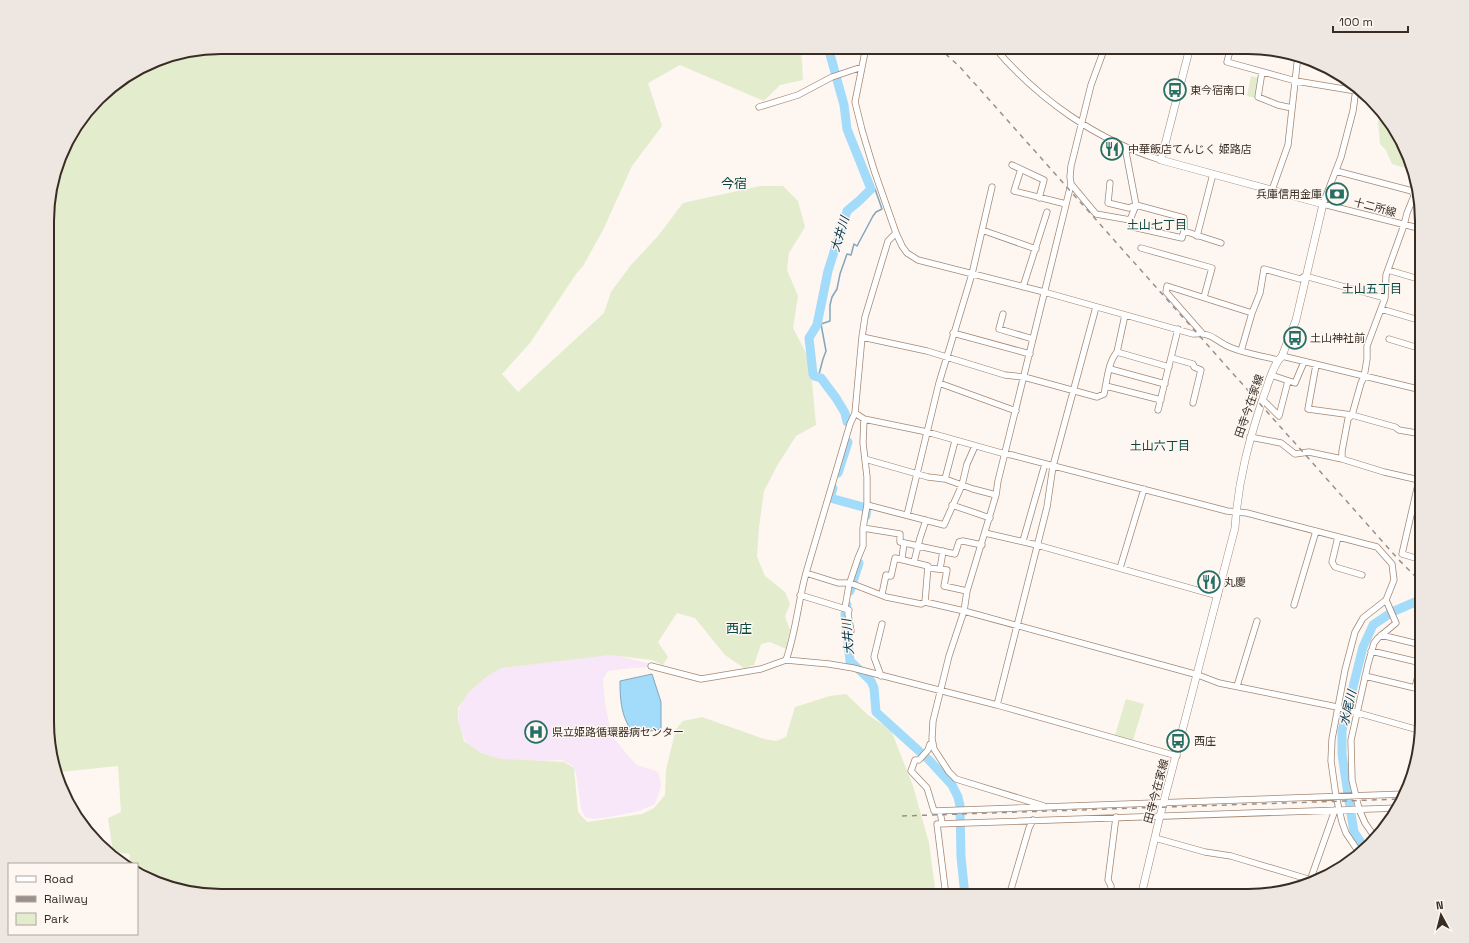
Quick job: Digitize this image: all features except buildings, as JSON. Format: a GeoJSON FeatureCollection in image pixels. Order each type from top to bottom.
{"type":"FeatureCollection","features":[{"type":"Feature","properties":{"kind":"main road"},"geometry":{"type":"LineString","coordinates":[[1188,54],[1161,160],[1323,204]]}},
{"type":"Feature","properties":{"kind":"main road","name":"田寺今在家線"},"geometry":{"type":"LineString","coordinates":[[1143,889],[1160,816],[1165,803],[1235,528],[1240,481],[1250,437],[1271,375],[1296,320],[1305,276],[1323,204]]}},
{"type":"Feature","properties":{"kind":"street"},"geometry":{"type":"LineString","coordinates":[[865,54],[855,102],[862,130],[896,233],[907,253],[918,260],[1044,292],[1193,334],[1202,333],[1212,336],[1231,348],[1240,351],[1304,362],[1415,388]]}},
{"type":"Feature","properties":{"kind":"street"},"geometry":{"type":"LineString","coordinates":[[1001,54],[1044,96],[1082,124],[1125,147],[1161,160]]}},
{"type":"Feature","properties":{"kind":"street"},"geometry":{"type":"LineString","coordinates":[[1102,54],[1091,85],[1071,166],[1070,177],[1072,184],[1096,214],[1130,220]]}},
{"type":"Feature","properties":{"kind":"street"},"geometry":{"type":"LineString","coordinates":[[1229,54],[1227,62],[1296,80],[1350,89]]}},
{"type":"Feature","properties":{"kind":"street"},"geometry":{"type":"LineString","coordinates":[[1272,190],[1288,144],[1298,62]]}},
{"type":"Feature","properties":{"kind":"street"},"geometry":{"type":"LineString","coordinates":[[759,107],[798,95],[832,77],[862,67]]}},
{"type":"Feature","properties":{"kind":"street"},"geometry":{"type":"LineString","coordinates":[[1262,72],[1258,97],[1278,105],[1292,108]]}},
{"type":"Feature","properties":{"kind":"street"},"geometry":{"type":"LineString","coordinates":[[1323,204],[1341,157],[1353,111],[1356,93]]}},
{"type":"Feature","properties":{"kind":"street"},"geometry":{"type":"LineString","coordinates":[[1110,183],[1108,203],[1129,208],[1136,205],[1184,218],[1184,231],[1182,238],[1133,227],[1130,220],[1136,205],[1125,147]]}},
{"type":"Feature","properties":{"kind":"street"},"geometry":{"type":"LineString","coordinates":[[1012,165],[1044,180],[1039,198]]}},
{"type":"Feature","properties":{"kind":"street"},"geometry":{"type":"LineString","coordinates":[[1021,169],[1014,191],[1066,204]]}},
{"type":"Feature","properties":{"kind":"street"},"geometry":{"type":"LineString","coordinates":[[1336,171],[1412,191],[1413,194]]}},
{"type":"Feature","properties":{"kind":"street"},"geometry":{"type":"LineString","coordinates":[[1197,236],[1213,174]]}},
{"type":"Feature","properties":{"kind":"street"},"geometry":{"type":"LineString","coordinates":[[1044,806],[956,779],[949,772],[934,749],[933,721],[949,656],[964,611],[967,591],[986,533],[996,495],[998,481],[1044,292],[1072,184]]}},
{"type":"Feature","properties":{"kind":"street"},"geometry":{"type":"LineString","coordinates":[[907,515],[946,357],[972,274],[992,187]]}},
{"type":"Feature","properties":{"kind":"street"},"geometry":{"type":"LineString","coordinates":[[1342,459],[1348,419],[1352,415],[1360,383],[1364,377],[1367,359],[1367,346],[1385,298],[1386,275],[1414,197]]}},
{"type":"Feature","properties":{"kind":"street","name":"十二所線"},"geometry":{"type":"LineString","coordinates":[[1323,204],[1415,227]]}},
{"type":"Feature","properties":{"kind":"street"},"geometry":{"type":"LineString","coordinates":[[1023,287],[1047,212]]}},
{"type":"Feature","properties":{"kind":"street"},"geometry":{"type":"LineString","coordinates":[[982,230],[1036,249]]}},
{"type":"Feature","properties":{"kind":"street"},"geometry":{"type":"LineString","coordinates":[[1184,231],[1221,243]]}},
{"type":"Feature","properties":{"kind":"street"},"geometry":{"type":"LineString","coordinates":[[786,660],[792,645],[800,595],[806,573],[850,424],[855,413],[865,317],[888,241],[896,233]]}},
{"type":"Feature","properties":{"kind":"street"},"geometry":{"type":"LineString","coordinates":[[1141,248],[1212,268],[1204,297]]}},
{"type":"Feature","properties":{"kind":"street"},"geometry":{"type":"LineString","coordinates":[[1240,351],[1252,313],[1260,294],[1264,269],[1300,279],[1305,276],[1385,298]]}},
{"type":"Feature","properties":{"kind":"street"},"geometry":{"type":"LineString","coordinates":[[1388,270],[1415,278]]}},
{"type":"Feature","properties":{"kind":"street"},"geometry":{"type":"LineString","coordinates":[[1202,333],[1166,292],[1167,286],[1252,313]]}},
{"type":"Feature","properties":{"kind":"street"},"geometry":{"type":"LineString","coordinates":[[997,705],[1047,506],[1053,466],[1096,307]]}},
{"type":"Feature","properties":{"kind":"street"},"geometry":{"type":"LineString","coordinates":[[1381,310],[1415,319]]}},
{"type":"Feature","properties":{"kind":"street"},"geometry":{"type":"LineString","coordinates":[[1002,314],[999,329],[1033,339]]}},
{"type":"Feature","properties":{"kind":"street"},"geometry":{"type":"LineString","coordinates":[[862,337],[894,343],[1005,375],[1024,377],[1097,397],[1104,394],[1114,355],[1117,352],[1125,315]]}},
{"type":"Feature","properties":{"kind":"street"},"geometry":{"type":"LineString","coordinates":[[1158,410],[1178,330]]}},
{"type":"Feature","properties":{"kind":"street"},"geometry":{"type":"LineString","coordinates":[[953,333],[1030,354]]}},
{"type":"Feature","properties":{"kind":"street"},"geometry":{"type":"LineString","coordinates":[[1389,339],[1415,347]]}},
{"type":"Feature","properties":{"kind":"street"},"geometry":{"type":"LineString","coordinates":[[1117,352],[1169,367]]}},
{"type":"Feature","properties":{"kind":"street"},"geometry":{"type":"LineString","coordinates":[[1172,358],[1194,364],[1194,367],[1201,370],[1193,403]]}},
{"type":"Feature","properties":{"kind":"street"},"geometry":{"type":"LineString","coordinates":[[1271,375],[1295,383],[1304,362]]}},
{"type":"Feature","properties":{"kind":"street"},"geometry":{"type":"LineString","coordinates":[[1316,365],[1308,409],[1352,415],[1395,427],[1399,430],[1415,433]]}},
{"type":"Feature","properties":{"kind":"street"},"geometry":{"type":"LineString","coordinates":[[1110,369],[1165,384]]}},
{"type":"Feature","properties":{"kind":"street"},"geometry":{"type":"LineString","coordinates":[[1263,400],[1279,416],[1288,381]]}},
{"type":"Feature","properties":{"kind":"street"},"geometry":{"type":"LineString","coordinates":[[939,383],[1016,411]]}},
{"type":"Feature","properties":{"kind":"street"},"geometry":{"type":"LineString","coordinates":[[1106,386],[1160,400]]}},
{"type":"Feature","properties":{"kind":"street"},"geometry":{"type":"LineString","coordinates":[[855,413],[864,419],[927,432],[955,441],[1227,511],[1247,513],[1377,547],[1392,564],[1394,580],[1386,600],[1363,618],[1355,632],[1337,707],[1332,739],[1331,754],[1337,810],[1346,833],[1357,849]]}},
{"type":"Feature","properties":{"kind":"street"},"geometry":{"type":"LineString","coordinates":[[845,608],[850,583],[858,558],[864,546],[863,528],[867,505],[867,477],[863,443],[864,419]]}},
{"type":"Feature","properties":{"kind":"street"},"geometry":{"type":"LineString","coordinates":[[1250,437],[1282,443],[1295,454],[1309,452],[1342,459],[1384,472],[1415,479]]}},
{"type":"Feature","properties":{"kind":"street"},"geometry":{"type":"LineString","coordinates":[[945,479],[955,441]]}},
{"type":"Feature","properties":{"kind":"street"},"geometry":{"type":"LineString","coordinates":[[867,505],[944,524],[962,485],[970,454],[975,446]]}},
{"type":"Feature","properties":{"kind":"street"},"geometry":{"type":"LineString","coordinates":[[865,459],[928,477],[945,479],[996,495]]}},
{"type":"Feature","properties":{"kind":"street"},"geometry":{"type":"LineString","coordinates":[[1022,541],[1045,464]]}},
{"type":"Feature","properties":{"kind":"street"},"geometry":{"type":"LineString","coordinates":[[1120,568],[1144,489]]}},
{"type":"Feature","properties":{"kind":"street"},"geometry":{"type":"LineString","coordinates":[[1415,501],[1402,554],[1415,558]]}},
{"type":"Feature","properties":{"kind":"street"},"geometry":{"type":"LineString","coordinates":[[952,505],[990,518]]}},
{"type":"Feature","properties":{"kind":"street"},"geometry":{"type":"LineString","coordinates":[[914,562],[917,546],[926,520]]}},
{"type":"Feature","properties":{"kind":"street"},"geometry":{"type":"LineString","coordinates":[[863,528],[900,534],[900,542],[955,554],[959,542],[963,541],[982,545]]}},
{"type":"Feature","properties":{"kind":"street"},"geometry":{"type":"LineString","coordinates":[[1294,605],[1299,582],[1305,571],[1316,531]]}},
{"type":"Feature","properties":{"kind":"street"},"geometry":{"type":"LineString","coordinates":[[986,533],[1037,545],[1218,596]]}},
{"type":"Feature","properties":{"kind":"street"},"geometry":{"type":"LineString","coordinates":[[1338,537],[1332,562],[1334,567],[1362,575]]}},
{"type":"Feature","properties":{"kind":"street"},"geometry":{"type":"LineString","coordinates":[[902,558],[904,543]]}},
{"type":"Feature","properties":{"kind":"street"},"geometry":{"type":"LineString","coordinates":[[940,569],[943,551]]}},
{"type":"Feature","properties":{"kind":"street"},"geometry":{"type":"LineString","coordinates":[[882,594],[886,575],[891,576],[895,558],[902,558],[928,566],[928,568],[947,570],[944,586],[967,591]]}},
{"type":"Feature","properties":{"kind":"street"},"geometry":{"type":"LineString","coordinates":[[925,602],[928,568]]}},
{"type":"Feature","properties":{"kind":"street"},"geometry":{"type":"LineString","coordinates":[[806,573],[838,583],[850,583],[882,594],[886,597],[921,604],[925,602],[964,611],[1219,682],[1337,707],[1415,730]]}},
{"type":"Feature","properties":{"kind":"street"},"geometry":{"type":"LineString","coordinates":[[800,595],[849,610],[848,614],[851,631]]}},
{"type":"Feature","properties":{"kind":"street"},"geometry":{"type":"LineString","coordinates":[[1372,834],[1359,810],[1352,780],[1350,762],[1351,740],[1365,676],[1374,644],[1381,635],[1396,623],[1386,600]]}},
{"type":"Feature","properties":{"kind":"street"},"geometry":{"type":"LineString","coordinates":[[1237,686],[1257,621]]}},
{"type":"Feature","properties":{"kind":"street"},"geometry":{"type":"LineString","coordinates":[[881,676],[874,657],[882,624]]}},
{"type":"Feature","properties":{"kind":"street"},"geometry":{"type":"LineString","coordinates":[[1381,635],[1415,643]]}},
{"type":"Feature","properties":{"kind":"street"},"geometry":{"type":"LineString","coordinates":[[1372,651],[1415,661]]}},
{"type":"Feature","properties":{"kind":"street"},"geometry":{"type":"LineString","coordinates":[[651,666],[701,679],[761,669],[786,660],[829,664],[852,668],[997,705],[1177,756]]}},
{"type":"Feature","properties":{"kind":"street"},"geometry":{"type":"LineString","coordinates":[[1365,676],[1415,688]]}},
{"type":"Feature","properties":{"kind":"street"},"geometry":{"type":"LineString","coordinates":[[933,744],[930,744],[928,750],[919,760],[915,760],[911,771],[927,788],[934,811],[1399,794]]}},
{"type":"Feature","properties":{"kind":"street"},"geometry":{"type":"LineString","coordinates":[[945,889],[937,824],[942,823],[1391,808]]}},
{"type":"Feature","properties":{"kind":"street"},"geometry":{"type":"LineString","coordinates":[[1312,876],[1337,810]]}},
{"type":"Feature","properties":{"kind":"street"},"geometry":{"type":"LineString","coordinates":[[940,811],[942,823]]}},
{"type":"Feature","properties":{"kind":"street"},"geometry":{"type":"LineString","coordinates":[[1111,889],[1108,880],[1116,817]]}},
{"type":"Feature","properties":{"kind":"street"},"geometry":{"type":"LineString","coordinates":[[1011,889],[1029,828],[1033,820]]}},
{"type":"Feature","properties":{"kind":"street"},"geometry":{"type":"LineString","coordinates":[[1156,838],[1205,852],[1231,856],[1306,878]]}},
{"type":"Feature","properties":{"kind":"shaded area","name":"県立姫路循環器病センター"},"geometry":{"type":"Polygon","coordinates":[[[611,654],[651,664],[650,667],[608,671],[603,679],[605,702],[609,723],[614,738],[637,765],[656,771],[659,774],[661,786],[655,804],[639,811],[609,817],[593,819],[585,817],[581,808],[576,773],[572,765],[562,760],[510,762],[479,753],[466,742],[458,726],[459,708],[465,696],[483,678],[501,668],[611,654]]]}},
{"type":"Feature","properties":{"kind":"green space"},"geometry":{"type":"Polygon","coordinates":[[[210,54],[801,54],[803,80],[780,85],[764,101],[680,65],[648,83],[662,126],[632,166],[603,230],[583,266],[576,274],[530,343],[502,374],[518,392],[604,313],[611,292],[631,265],[658,236],[683,203],[760,186],[783,186],[798,201],[805,227],[789,253],[787,270],[798,296],[793,328],[810,361],[816,425],[796,436],[778,464],[764,491],[759,527],[757,557],[765,576],[785,592],[790,604],[785,616],[790,630],[786,649],[770,642],[761,644],[754,665],[744,668],[725,655],[695,618],[677,613],[658,642],[668,657],[663,665],[652,660],[610,655],[501,668],[486,677],[469,692],[458,708],[458,720],[464,741],[481,753],[501,759],[564,762],[574,768],[578,812],[587,822],[642,814],[654,808],[665,795],[666,770],[676,729],[683,721],[702,717],[764,739],[776,741],[786,737],[795,707],[830,696],[846,694],[868,715],[891,730],[913,786],[929,843],[935,889],[199,888],[167,880],[147,872],[138,868],[138,863],[129,862],[130,854],[117,852],[113,849],[108,818],[121,812],[118,766],[62,772],[57,755],[54,733],[54,210],[57,188],[71,147],[82,128],[95,111],[111,95],[137,76],[147,71],[188,57],[210,54]]]}},
{"type":"Feature","properties":{"kind":"green space"},"geometry":{"type":"Polygon","coordinates":[[[1251,76],[1259,78],[1256,98],[1247,96],[1251,76]]]}},
{"type":"Feature","properties":{"kind":"green space"},"geometry":{"type":"Polygon","coordinates":[[[1378,120],[1382,121],[1393,138],[1402,157],[1405,168],[1392,164],[1386,150],[1380,144],[1378,120]]]}},
{"type":"Feature","properties":{"kind":"green space"},"geometry":{"type":"Polygon","coordinates":[[[1126,699],[1144,704],[1133,740],[1115,735],[1126,699]]]}},
{"type":"Feature","properties":{"kind":"water"},"geometry":{"type":"Polygon","coordinates":[[[652,674],[661,702],[661,729],[635,734],[630,728],[622,709],[620,681],[652,674]]]}},
{"type":"Feature","properties":{"kind":"waterway","name":"大井川"},"geometry":{"type":"LineString","coordinates":[[830,54],[844,105],[847,129],[871,189],[847,211],[828,271],[817,325],[809,338],[813,374],[814,376],[821,378],[836,398],[845,413],[847,422]]}},
{"type":"Feature","properties":{"kind":"waterway"},"geometry":{"type":"LineString","coordinates":[[818,378],[826,351],[821,324],[830,321],[830,305],[832,297],[837,289],[840,274],[847,254],[851,255],[854,244],[857,246],[873,216],[876,212],[882,209],[875,189]]}},
{"type":"Feature","properties":{"kind":"waterway","name":"大井川"},"geometry":{"type":"LineString","coordinates":[[838,473],[848,442]]}},
{"type":"Feature","properties":{"kind":"waterway","name":"大井川"},"geometry":{"type":"LineString","coordinates":[[833,488],[830,498],[867,508],[866,516]]}},
{"type":"Feature","properties":{"kind":"waterway","name":"大井川"},"geometry":{"type":"LineString","coordinates":[[850,591],[859,563]]}},
{"type":"Feature","properties":{"kind":"waterway","name":"水尾川"},"geometry":{"type":"LineString","coordinates":[[1362,844],[1354,832],[1342,754],[1342,731],[1363,647],[1373,625],[1392,612],[1415,602]]}},
{"type":"Feature","properties":{"kind":"waterway","name":"大井川"},"geometry":{"type":"LineString","coordinates":[[847,605],[845,614],[850,661],[871,681],[874,688],[876,712],[929,760],[952,785],[958,797],[960,806],[961,857],[964,889]]}},
{"type":"Feature","properties":{"kind":"railway"},"geometry":{"type":"LineString","coordinates":[[946,54],[960,67],[1399,560],[1415,576]]}},
{"type":"Feature","properties":{"kind":"railway"},"geometry":{"type":"LineString","coordinates":[[902,816],[1396,799]]}},
{"type":"Feature","properties":{"kind":"place","name":"東今宿南口"},"geometry":{"type":"Point","coordinates":[1175,90]}},
{"type":"Feature","properties":{"kind":"place","name":"中華飯店てんじく 姫路店"},"geometry":{"type":"Point","coordinates":[1112,149]}},
{"type":"Feature","properties":{"kind":"place","name":"兵庫信用金庫"},"geometry":{"type":"Point","coordinates":[1337,194]}},
{"type":"Feature","properties":{"kind":"place","name":"土山神社前"},"geometry":{"type":"Point","coordinates":[1295,338]}},
{"type":"Feature","properties":{"kind":"place","name":"丸慶"},"geometry":{"type":"Point","coordinates":[1209,582]}},
{"type":"Feature","properties":{"kind":"place","name":"県立姫路循環器病センター"},"geometry":{"type":"Point","coordinates":[536,732]}},
{"type":"Feature","properties":{"kind":"place","name":"西庄"},"geometry":{"type":"Point","coordinates":[1178,741]}},
{"type":"Feature","properties":{"kind":"district","name":"今宿"},"geometry":{"type":"Point","coordinates":[734,183]}},
{"type":"Feature","properties":{"kind":"district","name":"土山七丁目"},"geometry":{"type":"Point","coordinates":[1157,225]}},
{"type":"Feature","properties":{"kind":"district","name":"土山五丁目"},"geometry":{"type":"Point","coordinates":[1372,289]}},
{"type":"Feature","properties":{"kind":"district","name":"土山六丁目"},"geometry":{"type":"Point","coordinates":[1160,446]}},
{"type":"Feature","properties":{"kind":"district","name":"西庄"},"geometry":{"type":"Point","coordinates":[739,628]}}]}
